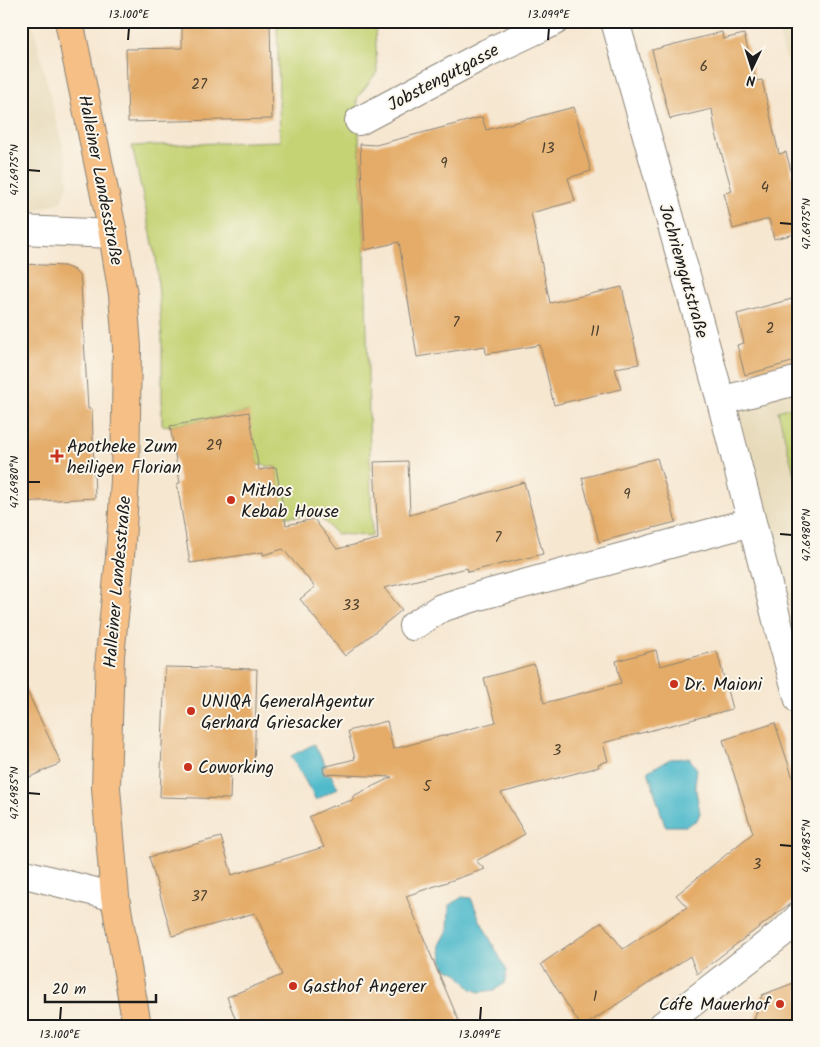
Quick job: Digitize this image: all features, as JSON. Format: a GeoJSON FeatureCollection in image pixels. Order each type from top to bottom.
{"type":"FeatureCollection","features":[{"type":"Feature","properties":{"kind":"main road","name":"Halleiner Landesstraße"},"geometry":{"type":"LineString","coordinates":[[69,21],[113,234],[123,295],[127,347],[125,480],[110,656],[106,788],[116,897],[138,1026]]}},
{"type":"Feature","properties":{"kind":"street","name":"Jobstengutgasse"},"geometry":{"type":"LineString","coordinates":[[359,122],[487,53],[555,21]]}},
{"type":"Feature","properties":{"kind":"street","name":"Jochriemgutstraße"},"geometry":{"type":"LineString","coordinates":[[615,21],[721,401],[751,522],[799,700]]}},
{"type":"Feature","properties":{"kind":"street"},"geometry":{"type":"LineString","coordinates":[[21,230],[113,234]]}},
{"type":"Feature","properties":{"kind":"street"},"geometry":{"type":"LineString","coordinates":[[721,401],[799,380]]}},
{"type":"Feature","properties":{"kind":"street"},"geometry":{"type":"LineString","coordinates":[[412,626],[442,608],[479,596],[751,522]]}},
{"type":"Feature","properties":{"kind":"street"},"geometry":{"type":"LineString","coordinates":[[21,873],[116,897]]}},
{"type":"Feature","properties":{"kind":"street"},"geometry":{"type":"LineString","coordinates":[[662,1026],[788,929],[799,916]]}},
{"type":"Feature","properties":{"kind":"shaded area"},"geometry":{"type":"Polygon","coordinates":[[[21,21],[32,21],[67,164],[68,186],[61,202],[21,216],[21,21]]]}},
{"type":"Feature","properties":{"kind":"shaded area"},"geometry":{"type":"Polygon","coordinates":[[[775,21],[799,21],[799,103],[775,21]]]}},
{"type":"Feature","properties":{"kind":"shaded area"},"geometry":{"type":"Polygon","coordinates":[[[799,368],[799,643],[731,386],[799,368]]]}},
{"type":"Feature","properties":{"kind":"green space"},"geometry":{"type":"Polygon","coordinates":[[[277,21],[375,21],[377,72],[357,98],[365,250],[372,536],[336,534],[319,515],[284,517],[276,467],[258,465],[248,412],[170,426],[162,425],[162,338],[156,257],[132,146],[280,141],[277,21]]]}},
{"type":"Feature","properties":{"kind":"green space"},"geometry":{"type":"Polygon","coordinates":[[[799,405],[799,424],[796,425],[799,435],[799,493],[778,411],[799,405]]]}},
{"type":"Feature","properties":{"kind":"water"},"geometry":{"type":"Polygon","coordinates":[[[314,744],[338,788],[316,800],[291,756],[314,744]]]}},
{"type":"Feature","properties":{"kind":"water"},"geometry":{"type":"Polygon","coordinates":[[[689,758],[697,769],[695,785],[700,813],[697,820],[686,826],[665,826],[648,771],[670,759],[689,758]]]}},
{"type":"Feature","properties":{"kind":"water"},"geometry":{"type":"Polygon","coordinates":[[[462,897],[471,898],[480,920],[507,971],[504,984],[494,990],[479,992],[471,989],[457,973],[444,967],[440,945],[448,930],[449,906],[462,897]]]}},
{"type":"Feature","properties":{"kind":"building"},"geometry":{"type":"Polygon","coordinates":[[[182,21],[270,21],[272,119],[128,122],[126,49],[182,48],[182,21]]]}},
{"type":"Feature","properties":{"kind":"building"},"geometry":{"type":"Polygon","coordinates":[[[722,32],[723,39],[744,34],[756,81],[762,80],[779,154],[786,152],[794,182],[799,181],[799,233],[774,239],[769,219],[733,229],[724,193],[732,191],[715,130],[712,109],[670,119],[652,50],[722,32]]]}},
{"type":"Feature","properties":{"kind":"building"},"geometry":{"type":"Polygon","coordinates":[[[574,107],[591,171],[568,178],[575,201],[531,213],[550,303],[622,287],[639,364],[615,368],[621,389],[554,405],[540,345],[486,354],[485,346],[417,357],[399,242],[365,250],[360,144],[376,145],[482,117],[486,130],[574,107]]]}},
{"type":"Feature","properties":{"kind":"building"},"geometry":{"type":"Polygon","coordinates":[[[21,264],[64,266],[74,270],[80,277],[88,409],[92,409],[95,498],[21,502],[21,264]]]}},
{"type":"Feature","properties":{"kind":"building"},"geometry":{"type":"Polygon","coordinates":[[[799,297],[799,360],[745,375],[737,345],[744,343],[737,314],[799,297]]]}},
{"type":"Feature","properties":{"kind":"building"},"geometry":{"type":"Polygon","coordinates":[[[249,412],[259,470],[276,467],[286,525],[314,519],[337,549],[378,539],[374,462],[408,461],[410,515],[524,482],[543,554],[468,572],[467,568],[384,588],[402,610],[345,656],[300,599],[315,587],[283,549],[263,555],[263,552],[190,563],[177,483],[180,483],[170,426],[249,412]]]}},
{"type":"Feature","properties":{"kind":"building"},"geometry":{"type":"Polygon","coordinates":[[[657,458],[676,522],[599,542],[582,478],[657,458]]]}},
{"type":"Feature","properties":{"kind":"building"},"geometry":{"type":"Polygon","coordinates":[[[656,650],[660,666],[717,651],[732,709],[603,743],[608,761],[598,764],[599,767],[501,793],[525,834],[476,861],[485,869],[406,896],[461,1026],[238,1026],[227,997],[282,975],[255,913],[172,936],[149,857],[221,837],[232,875],[324,847],[309,817],[330,807],[353,800],[353,796],[392,777],[324,774],[323,767],[355,759],[348,731],[387,721],[393,749],[496,722],[484,678],[534,664],[544,703],[621,683],[616,661],[656,650]]]}},
{"type":"Feature","properties":{"kind":"building"},"geometry":{"type":"Polygon","coordinates":[[[165,667],[257,669],[254,771],[231,770],[230,799],[160,797],[165,667]]]}},
{"type":"Feature","properties":{"kind":"building"},"geometry":{"type":"Polygon","coordinates":[[[21,678],[61,763],[21,781],[21,678]]]}},
{"type":"Feature","properties":{"kind":"building"},"geometry":{"type":"Polygon","coordinates":[[[775,723],[799,797],[799,897],[697,974],[690,956],[584,1026],[581,1026],[541,964],[602,922],[623,949],[687,907],[676,895],[753,833],[723,740],[775,723]]]}},
{"type":"Feature","properties":{"kind":"building","name":"Cáfe Mauerhof"},"geometry":{"type":"Polygon","coordinates":[[[799,981],[799,1026],[752,1026],[762,995],[799,981]]]}},
{"type":"Feature","properties":{"kind":"place","name":"Apotheke Zum heiligen Florian"},"geometry":{"type":"Point","coordinates":[57,456]}},
{"type":"Feature","properties":{"kind":"place","name":"Mithos Kebab House"},"geometry":{"type":"Point","coordinates":[231,500]}},
{"type":"Feature","properties":{"kind":"place","name":"Dr. Maioni"},"geometry":{"type":"Point","coordinates":[674,684]}},
{"type":"Feature","properties":{"kind":"place","name":"UNIQA GeneralAgentur Gerhard Griesacker"},"geometry":{"type":"Point","coordinates":[191,711]}},
{"type":"Feature","properties":{"kind":"place","name":"Coworking"},"geometry":{"type":"Point","coordinates":[188,767]}},
{"type":"Feature","properties":{"kind":"place","name":"Gasthof Angerer"},"geometry":{"type":"Point","coordinates":[293,986]}},
{"type":"Feature","properties":{"kind":"place","name":"Cáfe Mauerhof"},"geometry":{"type":"Point","coordinates":[780,1004]}}]}
